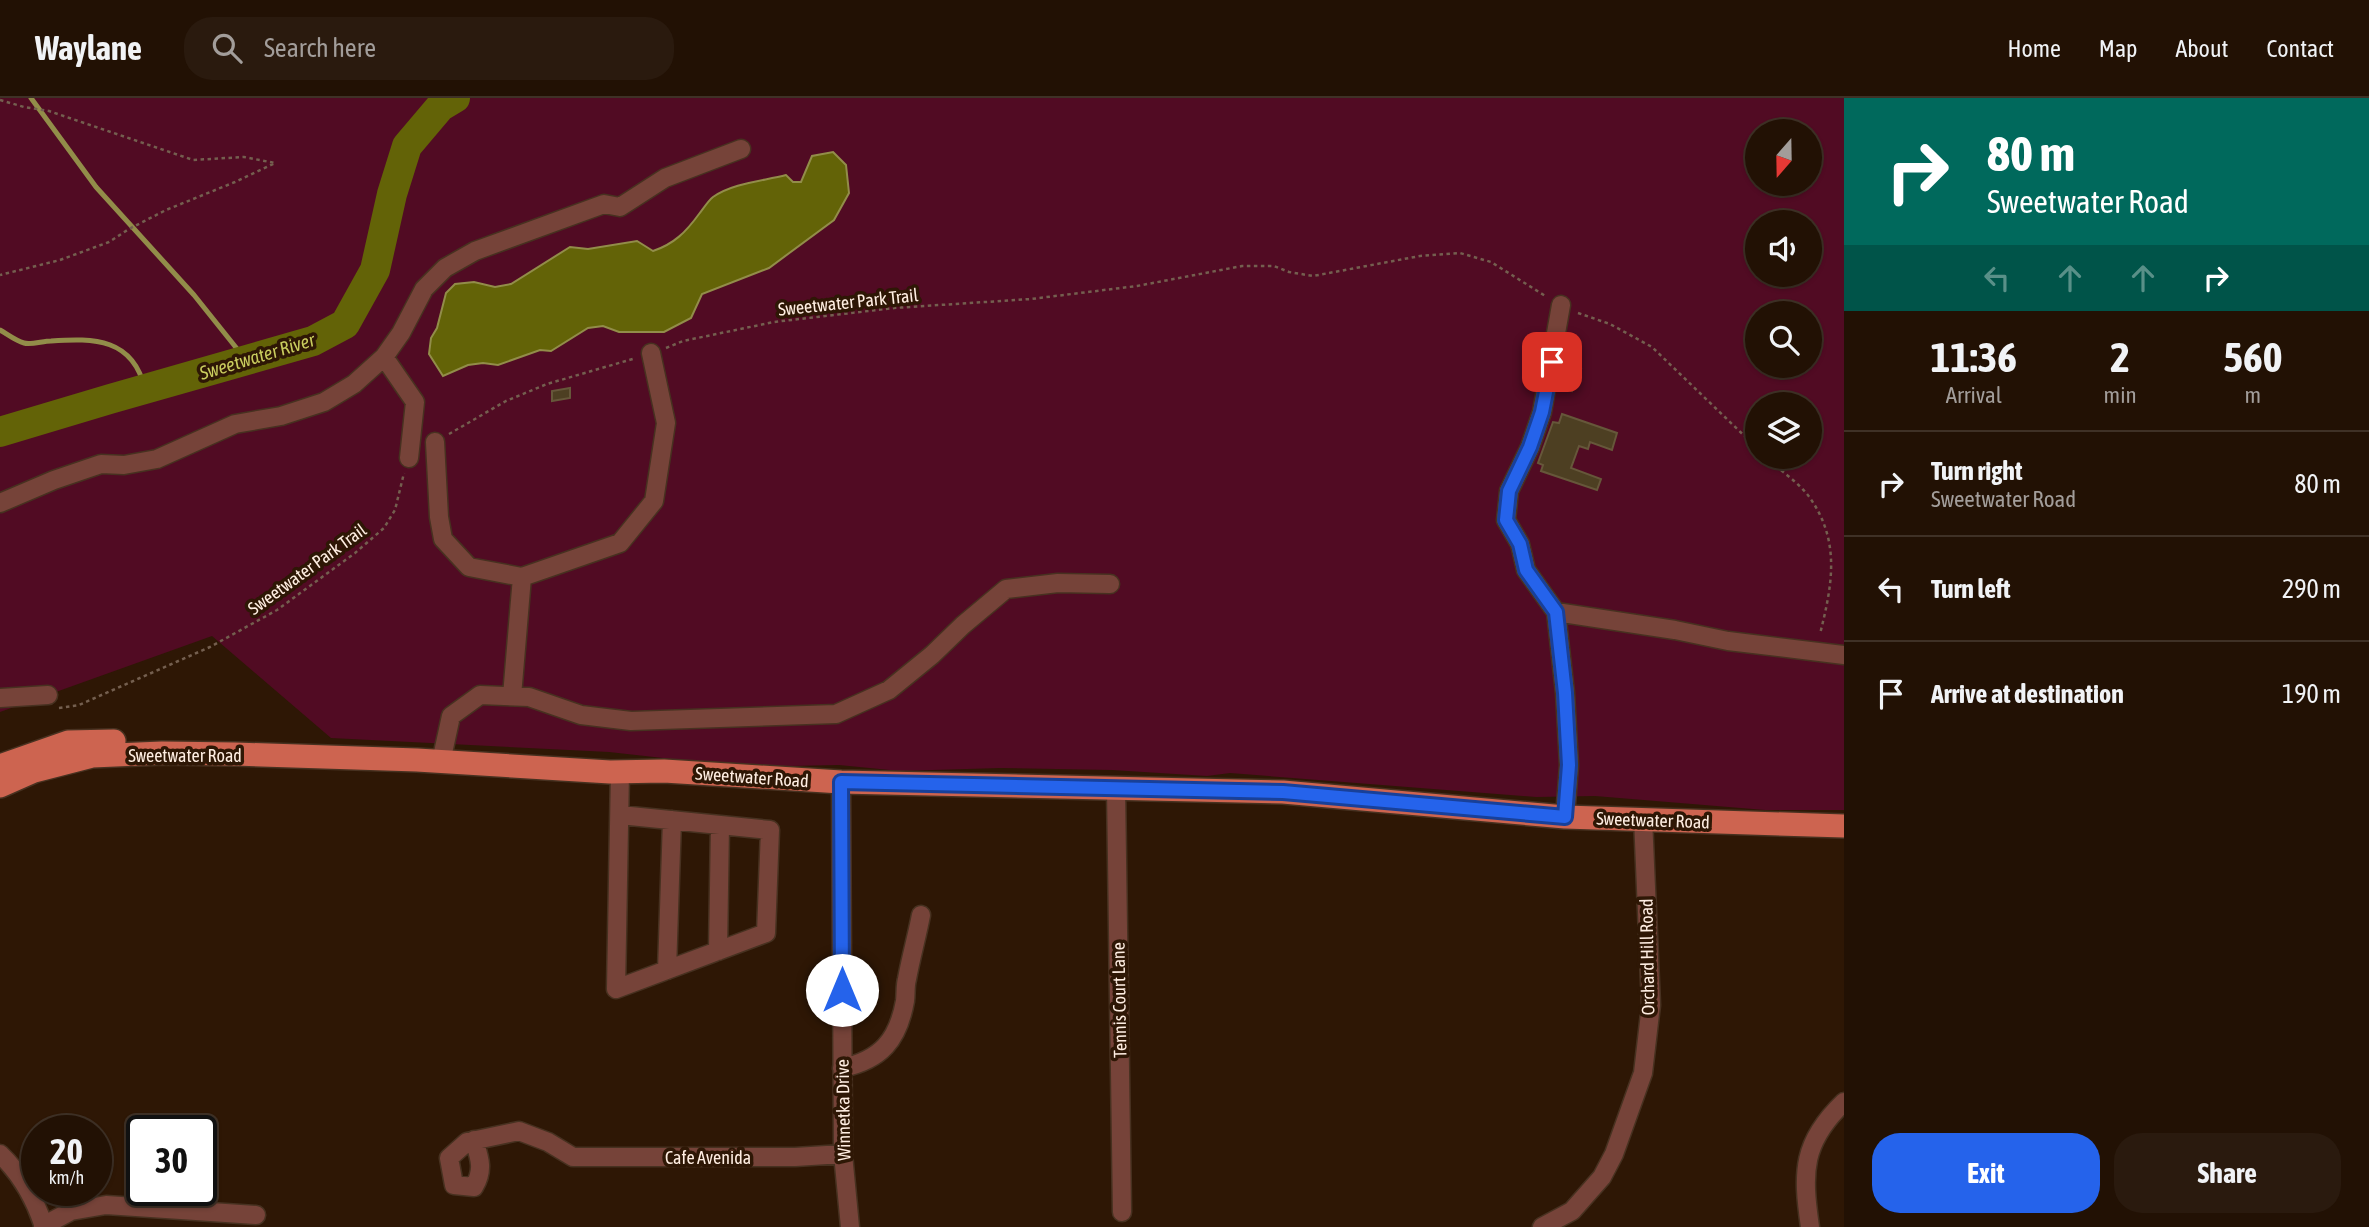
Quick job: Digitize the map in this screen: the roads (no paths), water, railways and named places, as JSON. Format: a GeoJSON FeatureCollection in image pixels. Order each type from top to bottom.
{"type":"FeatureCollection","features":[{"type":"Feature","properties":{"kind":"main road"},"geometry":{"type":"LineString","coordinates":[[0,766],[68,742],[143,740],[162,753]]}},
{"type":"Feature","properties":{"kind":"main road","name":"Sweetwater Road"},"geometry":{"type":"LineString","coordinates":[[0,786],[34,771],[92,756],[162,753],[441,762],[620,772],[664,771],[841,782],[1283,792],[1565,817],[1844,826]]}},
{"type":"Feature","properties":{"kind":"street"},"geometry":{"type":"LineString","coordinates":[[0,503],[101,464],[124,465],[149,461],[235,424],[281,416],[324,402],[354,384],[384,357],[401,333],[424,289],[445,268],[475,251],[604,204],[620,207],[665,178],[741,149]]}},
{"type":"Feature","properties":{"kind":"street"},"geometry":{"type":"LineString","coordinates":[[1562,305],[1542,412],[1530,447],[1509,491],[1506,520],[1520,544],[1526,570],[1556,612],[1565,693],[1569,765],[1565,817]]}},
{"type":"Feature","properties":{"kind":"street"},"geometry":{"type":"LineString","coordinates":[[435,442],[439,517],[443,539],[469,567],[522,577],[620,542],[654,501],[666,423],[651,353]]}},
{"type":"Feature","properties":{"kind":"street"},"geometry":{"type":"LineString","coordinates":[[384,357],[415,402],[409,458]]}},
{"type":"Feature","properties":{"kind":"street"},"geometry":{"type":"LineString","coordinates":[[512,696],[522,577]]}},
{"type":"Feature","properties":{"kind":"street"},"geometry":{"type":"LineString","coordinates":[[441,762],[451,716],[480,695],[529,697],[581,715],[631,721],[836,714],[889,690],[1006,589],[1058,583],[1110,584]]}},
{"type":"Feature","properties":{"kind":"street"},"geometry":{"type":"LineString","coordinates":[[1556,612],[1728,641],[1844,655]]}},
{"type":"Feature","properties":{"kind":"street"},"geometry":{"type":"LineString","coordinates":[[0,698],[51,701]]}},
{"type":"Feature","properties":{"kind":"street"},"geometry":{"type":"LineString","coordinates":[[620,772],[616,989],[766,933],[770,830],[620,815]]}},
{"type":"Feature","properties":{"kind":"street","name":"Winnetka Drive"},"geometry":{"type":"LineString","coordinates":[[841,782],[842,1154],[850,1227]]}},
{"type":"Feature","properties":{"kind":"street","name":"Tennis Court Lane"},"geometry":{"type":"LineString","coordinates":[[1116,788],[1122,1212]]}},
{"type":"Feature","properties":{"kind":"street","name":"Orchard Hill Road"},"geometry":{"type":"LineString","coordinates":[[1542,1227],[1572,1211],[1602,1177],[1614,1154],[1643,1073],[1651,1005],[1643,818]]}},
{"type":"Feature","properties":{"kind":"street"},"geometry":{"type":"LineString","coordinates":[[667,970],[672,820]]}},
{"type":"Feature","properties":{"kind":"street"},"geometry":{"type":"LineString","coordinates":[[718,951],[720,825]]}},
{"type":"Feature","properties":{"kind":"street"},"geometry":{"type":"LineString","coordinates":[[842,1068],[863,1064],[881,1052],[891,1041],[905,1002],[906,984],[921,915]]}},
{"type":"Feature","properties":{"kind":"street"},"geometry":{"type":"LineString","coordinates":[[1810,1227],[1804,1187],[1809,1156],[1822,1126],[1844,1101]]}},
{"type":"Feature","properties":{"kind":"street","name":"Cafe Avenida"},"geometry":{"type":"LineString","coordinates":[[474,1140],[519,1131],[548,1142],[573,1157],[796,1157],[842,1154]]}},
{"type":"Feature","properties":{"kind":"street"},"geometry":{"type":"LineString","coordinates":[[0,1154],[29,1191],[43,1226],[71,1211],[106,1205],[256,1215]]}},
{"type":"Feature","properties":{"kind":"waterway"},"geometry":{"type":"LineString","coordinates":[[31,98],[96,187],[194,295],[246,360]]}},
{"type":"Feature","properties":{"kind":"waterway","name":"Sweetwater River"},"geometry":{"type":"LineString","coordinates":[[0,432],[313,341],[345,324],[375,270],[392,194],[407,146],[440,107],[455,98]]}},
{"type":"Feature","properties":{"kind":"waterway"},"geometry":{"type":"LineString","coordinates":[[0,330],[18,341],[27,343],[82,340],[110,345],[131,360],[145,389]]}}]}
